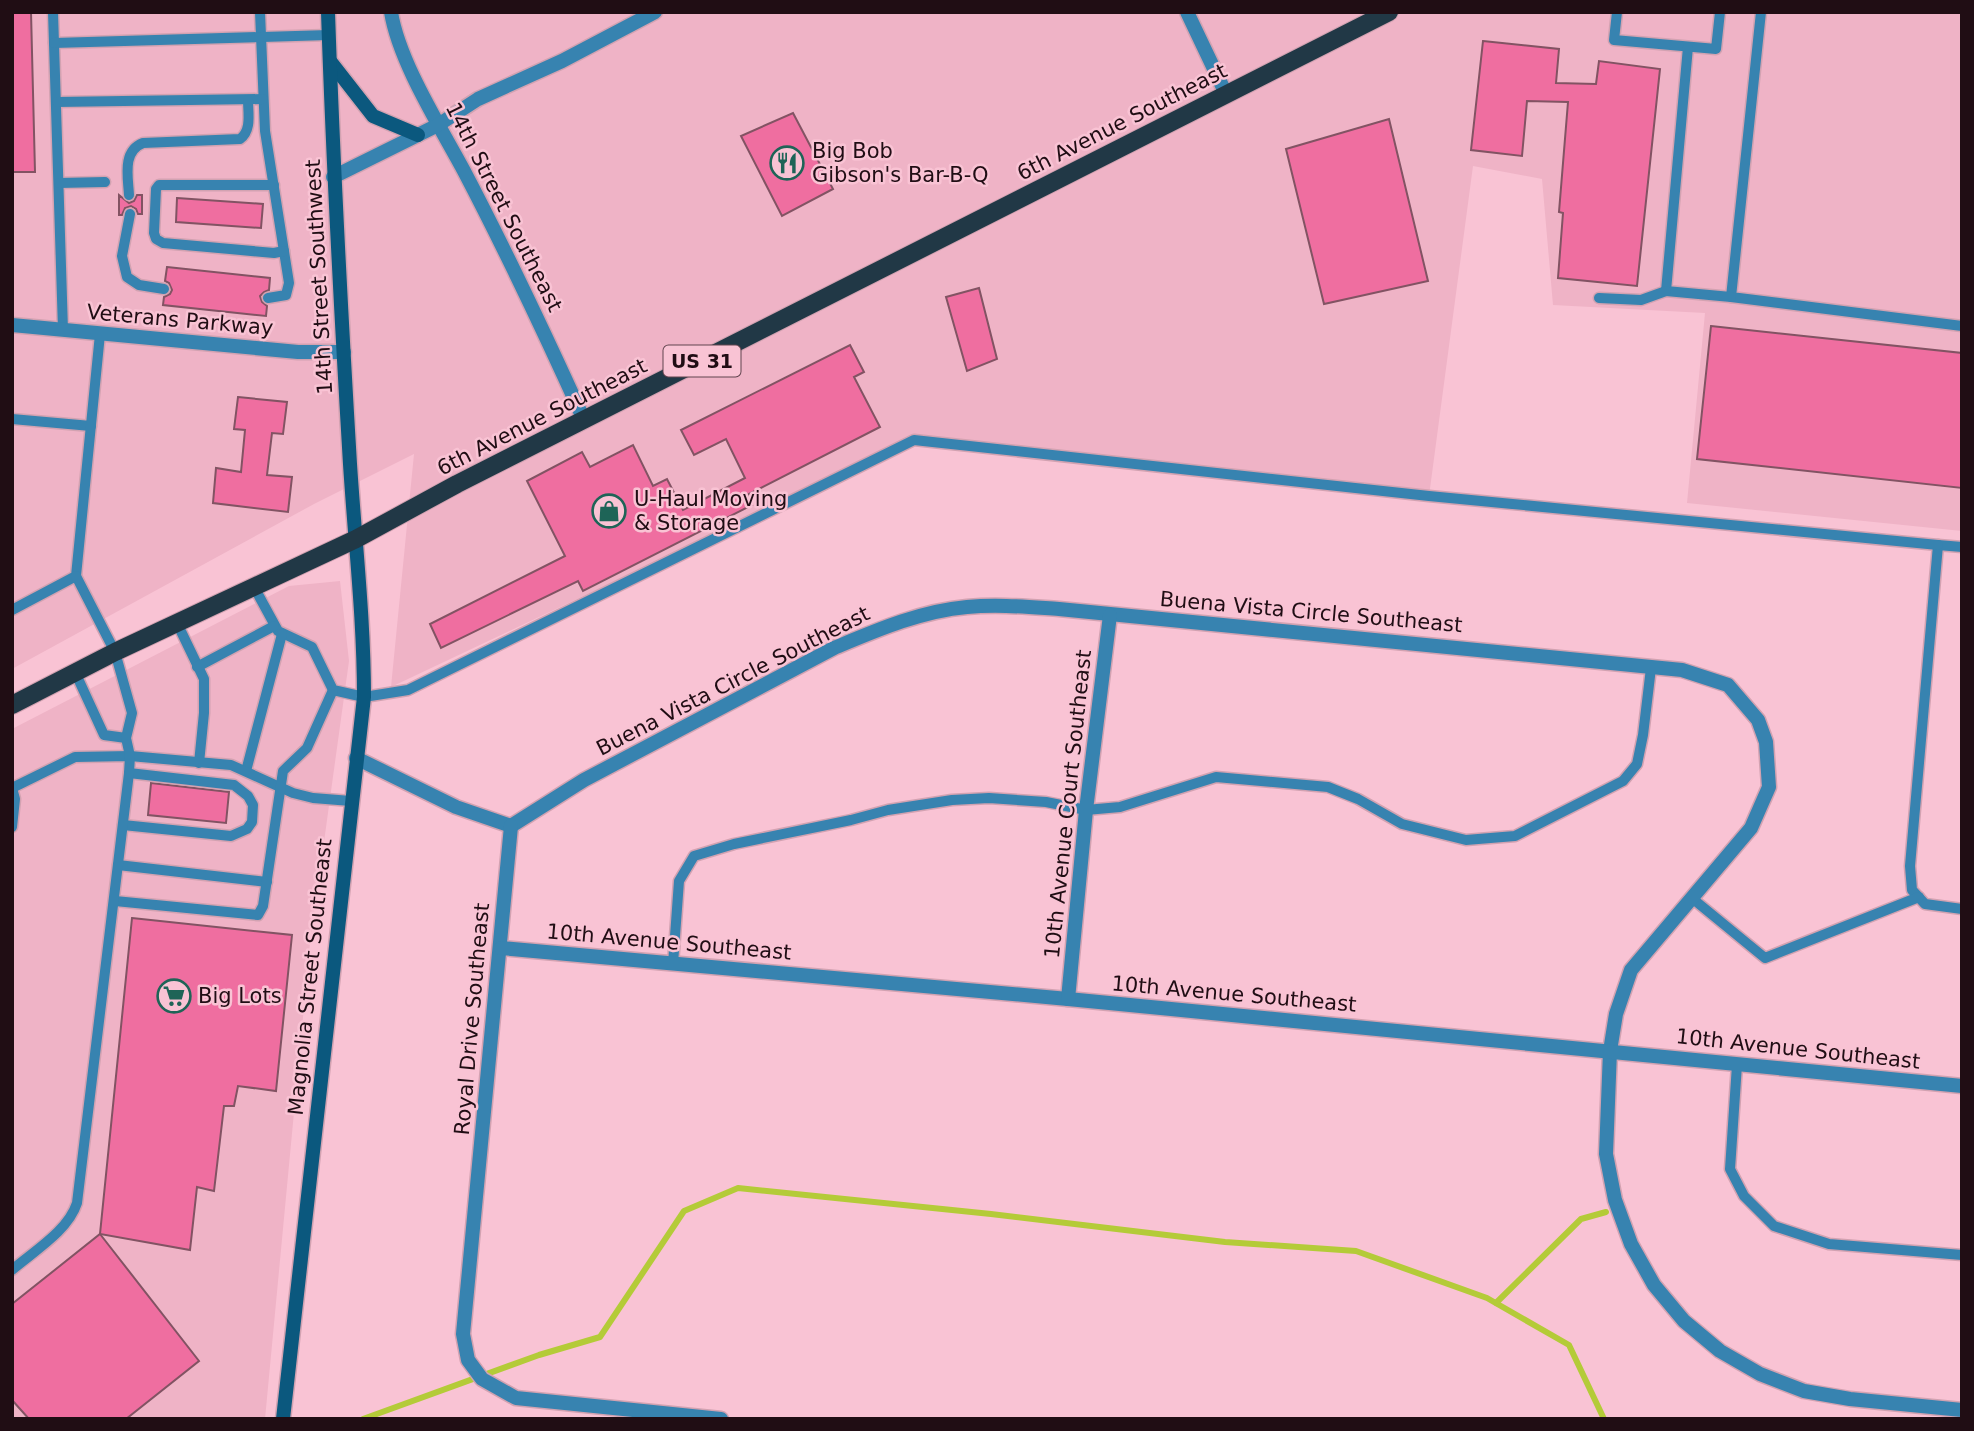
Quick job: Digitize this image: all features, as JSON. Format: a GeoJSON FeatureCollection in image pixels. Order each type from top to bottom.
{"type":"FeatureCollection","features":[{"type":"Feature","properties":{"kind":"main road","name":"6th Avenue Southeast"},"geometry":{"type":"LineString","coordinates":[[12,705],[115,652],[356,539],[457,484],[902,261],[1389,12]]}},
{"type":"Feature","properties":{"kind":"street","name":"14th Street Southwest"},"geometry":{"type":"LineString","coordinates":[[328,12],[333,177],[356,539]]}},
{"type":"Feature","properties":{"kind":"street","name":"14th Street Southeast"},"geometry":{"type":"LineString","coordinates":[[391,12],[410,67],[526,292],[584,420]]}},
{"type":"Feature","properties":{"kind":"street"},"geometry":{"type":"LineString","coordinates":[[333,177],[438,125],[478,99],[562,61],[655,12]]}},
{"type":"Feature","properties":{"kind":"street"},"geometry":{"type":"LineString","coordinates":[[1187,12],[1226,94]]}},
{"type":"Feature","properties":{"kind":"street"},"geometry":{"type":"LineString","coordinates":[[330,61],[373,116],[418,135]]}},
{"type":"Feature","properties":{"kind":"street","name":"Veterans Parkway"},"geometry":{"type":"LineString","coordinates":[[12,325],[298,352],[344,352]]}},
{"type":"Feature","properties":{"kind":"street","name":"Magnolia Street Southeast"},"geometry":{"type":"LineString","coordinates":[[283,1419],[364,697],[364,635],[356,539]]}},
{"type":"Feature","properties":{"kind":"street","name":"Buena Vista Circle Southeast"},"geometry":{"type":"LineString","coordinates":[[511,826],[584,779],[834,648],[921,616],[966,607],[1012,606],[1682,670],[1728,685],[1758,720],[1766,742],[1769,787],[1751,828],[1631,970],[1616,1014],[1610,1051],[1606,1154],[1615,1200],[1631,1244],[1654,1285],[1684,1321],[1720,1350],[1750,1368],[1804,1391],[1850,1399],[1962,1410]]}},
{"type":"Feature","properties":{"kind":"street","name":"10th Avenue Court Southeast"},"geometry":{"type":"LineString","coordinates":[[1068,999],[1086,810],[1110,615]]}},
{"type":"Feature","properties":{"kind":"street"},"geometry":{"type":"LineString","coordinates":[[356,758],[456,807],[511,826]]}},
{"type":"Feature","properties":{"kind":"street","name":"Royal Drive Southeast"},"geometry":{"type":"LineString","coordinates":[[511,826],[463,1334],[468,1360],[482,1379],[516,1398],[721,1419]]}},
{"type":"Feature","properties":{"kind":"street","name":"10th Avenue Southeast"},"geometry":{"type":"LineString","coordinates":[[501,948],[1068,999],[1962,1086]]}},
{"type":"Feature","properties":{"kind":"lane"},"geometry":{"type":"LineString","coordinates":[[53,12],[63,330]]}},
{"type":"Feature","properties":{"kind":"lane"},"geometry":{"type":"LineString","coordinates":[[260,12],[265,131],[288,290],[286,295],[280,298],[268,298]]}},
{"type":"Feature","properties":{"kind":"lane"},"geometry":{"type":"LineString","coordinates":[[1617,12],[1614,40],[1716,49],[1720,12]]}},
{"type":"Feature","properties":{"kind":"lane"},"geometry":{"type":"LineString","coordinates":[[1731,297],[1761,12]]}},
{"type":"Feature","properties":{"kind":"lane"},"geometry":{"type":"LineString","coordinates":[[54,43],[329,35]]}},
{"type":"Feature","properties":{"kind":"lane"},"geometry":{"type":"LineString","coordinates":[[1666,291],[1688,47]]}},
{"type":"Feature","properties":{"kind":"lane"},"geometry":{"type":"LineString","coordinates":[[57,102],[263,99]]}},
{"type":"Feature","properties":{"kind":"lane"},"geometry":{"type":"LineString","coordinates":[[129,195],[127,172],[130,151],[135,146],[142,143],[240,139],[248,128],[248,100]]}},
{"type":"Feature","properties":{"kind":"lane"},"geometry":{"type":"LineString","coordinates":[[60,183],[105,182]]}},
{"type":"Feature","properties":{"kind":"lane"},"geometry":{"type":"LineString","coordinates":[[274,185],[159,185],[156,189],[154,233],[156,239],[163,243],[274,253],[284,251]]}},
{"type":"Feature","properties":{"kind":"lane"},"geometry":{"type":"LineString","coordinates":[[130,214],[122,256],[127,277],[139,285],[164,289]]}},
{"type":"Feature","properties":{"kind":"lane"},"geometry":{"type":"LineString","coordinates":[[1599,298],[1641,300],[1666,291],[1962,326]]}},
{"type":"Feature","properties":{"kind":"lane"},"geometry":{"type":"LineString","coordinates":[[12,1270],[73,1216],[77,1203],[130,774],[126,738],[132,713],[115,652],[76,576],[100,334]]}},
{"type":"Feature","properties":{"kind":"lane"},"geometry":{"type":"LineString","coordinates":[[12,419],[91,426]]}},
{"type":"Feature","properties":{"kind":"lane"},"geometry":{"type":"LineString","coordinates":[[333,690],[364,697],[408,690],[914,440],[1429,496],[1962,547]]}},
{"type":"Feature","properties":{"kind":"lane"},"geometry":{"type":"LineString","coordinates":[[1938,545],[1910,866],[1912,890],[1925,904],[1962,909]]}},
{"type":"Feature","properties":{"kind":"lane"},"geometry":{"type":"LineString","coordinates":[[12,610],[76,576]]}},
{"type":"Feature","properties":{"kind":"lane"},"geometry":{"type":"LineString","coordinates":[[254,587],[278,630],[312,647],[333,690]]}},
{"type":"Feature","properties":{"kind":"lane"},"geometry":{"type":"LineString","coordinates":[[177,624],[204,679],[199,763]]}},
{"type":"Feature","properties":{"kind":"lane"},"geometry":{"type":"LineString","coordinates":[[197,667],[278,630]]}},
{"type":"Feature","properties":{"kind":"lane"},"geometry":{"type":"LineString","coordinates":[[246,771],[278,630]]}},
{"type":"Feature","properties":{"kind":"lane"},"geometry":{"type":"LineString","coordinates":[[673,964],[679,881],[694,856],[734,844],[888,810],[953,800],[989,797],[1046,802],[1086,810],[1120,807],[1216,777],[1227,777],[1328,787],[1359,799],[1402,824],[1466,840],[1515,836],[1623,780],[1637,764],[1651,668]]}},
{"type":"Feature","properties":{"kind":"lane"},"geometry":{"type":"LineString","coordinates":[[75,672],[104,735],[126,738]]}},
{"type":"Feature","properties":{"kind":"lane"},"geometry":{"type":"LineString","coordinates":[[115,901],[254,916],[262,912],[279,786],[286,766],[307,748],[333,690]]}},
{"type":"Feature","properties":{"kind":"lane"},"geometry":{"type":"LineString","coordinates":[[12,827],[15,799],[12,788],[75,757],[130,756],[231,765],[313,798],[351,801]]}},
{"type":"Feature","properties":{"kind":"lane"},"geometry":{"type":"LineString","coordinates":[[123,825],[231,836],[247,829],[253,814],[253,805],[248,796],[233,785],[130,774]]}},
{"type":"Feature","properties":{"kind":"lane"},"geometry":{"type":"LineString","coordinates":[[118,866],[267,882]]}},
{"type":"Feature","properties":{"kind":"lane"},"geometry":{"type":"LineString","coordinates":[[1693,899],[1765,958],[1919,897]]}},
{"type":"Feature","properties":{"kind":"lane"},"geometry":{"type":"LineString","coordinates":[[1738,1065],[1730,1169],[1744,1196],[1774,1226],[1829,1244],[1962,1255]]}},
{"type":"Feature","properties":{"kind":"shaded area"},"geometry":{"type":"Polygon","coordinates":[[[12,12],[1962,12],[1962,531],[1687,503],[1705,313],[1553,305],[1542,179],[1473,166],[1429,496],[913,440],[391,687],[414,454],[314,504],[12,669],[12,12]]]}},
{"type":"Feature","properties":{"kind":"shaded area"},"geometry":{"type":"Polygon","coordinates":[[[340,581],[349,661],[310,943],[265,1419],[12,1419],[12,729],[289,586],[340,581]]]}},
{"type":"Feature","properties":{"kind":"building"},"geometry":{"type":"Polygon","coordinates":[[[12,12],[31,12],[35,172],[12,172],[12,12]]]}},
{"type":"Feature","properties":{"kind":"building"},"geometry":{"type":"Polygon","coordinates":[[[1483,41],[1559,49],[1556,83],[1596,84],[1599,61],[1660,69],[1637,286],[1558,278],[1563,213],[1559,212],[1568,102],[1527,101],[1522,156],[1471,150],[1483,41]]]}},
{"type":"Feature","properties":{"kind":"building","name":"Big Bob Gibson's Bar-B-Q"},"geometry":{"type":"Polygon","coordinates":[[[793,113],[833,189],[782,216],[741,136],[793,113]]]}},
{"type":"Feature","properties":{"kind":"building"},"geometry":{"type":"Polygon","coordinates":[[[1389,119],[1428,281],[1324,304],[1286,149],[1389,119]]]}},
{"type":"Feature","properties":{"kind":"building"},"geometry":{"type":"Polygon","coordinates":[[[119,195],[129,203],[134,201],[137,195],[142,195],[142,214],[138,214],[131,206],[119,215],[119,195]]]}},
{"type":"Feature","properties":{"kind":"building"},"geometry":{"type":"Polygon","coordinates":[[[177,198],[263,204],[261,228],[176,222],[177,198]]]}},
{"type":"Feature","properties":{"kind":"building"},"geometry":{"type":"Polygon","coordinates":[[[167,267],[270,278],[269,290],[260,296],[267,306],[266,316],[163,305],[164,297],[172,290],[165,281],[167,267]]]}},
{"type":"Feature","properties":{"kind":"building"},"geometry":{"type":"Polygon","coordinates":[[[979,288],[997,359],[967,371],[946,297],[979,288]]]}},
{"type":"Feature","properties":{"kind":"building"},"geometry":{"type":"Polygon","coordinates":[[[1711,326],[1962,353],[1962,488],[1697,459],[1711,326]]]}},
{"type":"Feature","properties":{"kind":"building"},"geometry":{"type":"Polygon","coordinates":[[[850,345],[864,372],[854,377],[880,427],[747,495],[752,505],[583,591],[578,581],[441,648],[430,624],[565,556],[527,481],[582,452],[590,467],[633,445],[653,486],[667,479],[683,510],[745,478],[726,439],[694,455],[681,430],[850,345]]]}},
{"type":"Feature","properties":{"kind":"building"},"geometry":{"type":"Polygon","coordinates":[[[238,397],[287,402],[283,434],[272,433],[267,475],[292,477],[288,512],[213,503],[216,468],[241,472],[245,430],[234,429],[238,397]]]}},
{"type":"Feature","properties":{"kind":"building"},"geometry":{"type":"Polygon","coordinates":[[[151,783],[229,792],[226,823],[148,815],[151,783]]]}},
{"type":"Feature","properties":{"kind":"building"},"geometry":{"type":"Polygon","coordinates":[[[132,918],[292,935],[276,1091],[238,1086],[234,1106],[224,1106],[214,1191],[197,1187],[190,1250],[100,1234],[132,918]]]}},
{"type":"Feature","properties":{"kind":"building"},"geometry":{"type":"Polygon","coordinates":[[[100,1234],[199,1361],[126,1419],[29,1419],[12,1400],[12,1304],[100,1234]]]}},
{"type":"Feature","properties":{"kind":"waterway"},"geometry":{"type":"LineString","coordinates":[[363,1419],[539,1355],[600,1337],[684,1211],[738,1188],[1225,1242],[1356,1251],[1487,1298],[1569,1345],[1604,1419]]}},
{"type":"Feature","properties":{"kind":"waterway"},"geometry":{"type":"LineString","coordinates":[[1496,1303],[1581,1219],[1606,1212]]}},
{"type":"Feature","properties":{"kind":"place","name":"Big Bob Gibson's Bar-B-Q"},"geometry":{"type":"Point","coordinates":[787,163]}},
{"type":"Feature","properties":{"kind":"place","name":"U-Haul Moving & Storage"},"geometry":{"type":"Point","coordinates":[609,511]}},
{"type":"Feature","properties":{"kind":"place","name":"Big Lots"},"geometry":{"type":"Point","coordinates":[174,996]}}]}
